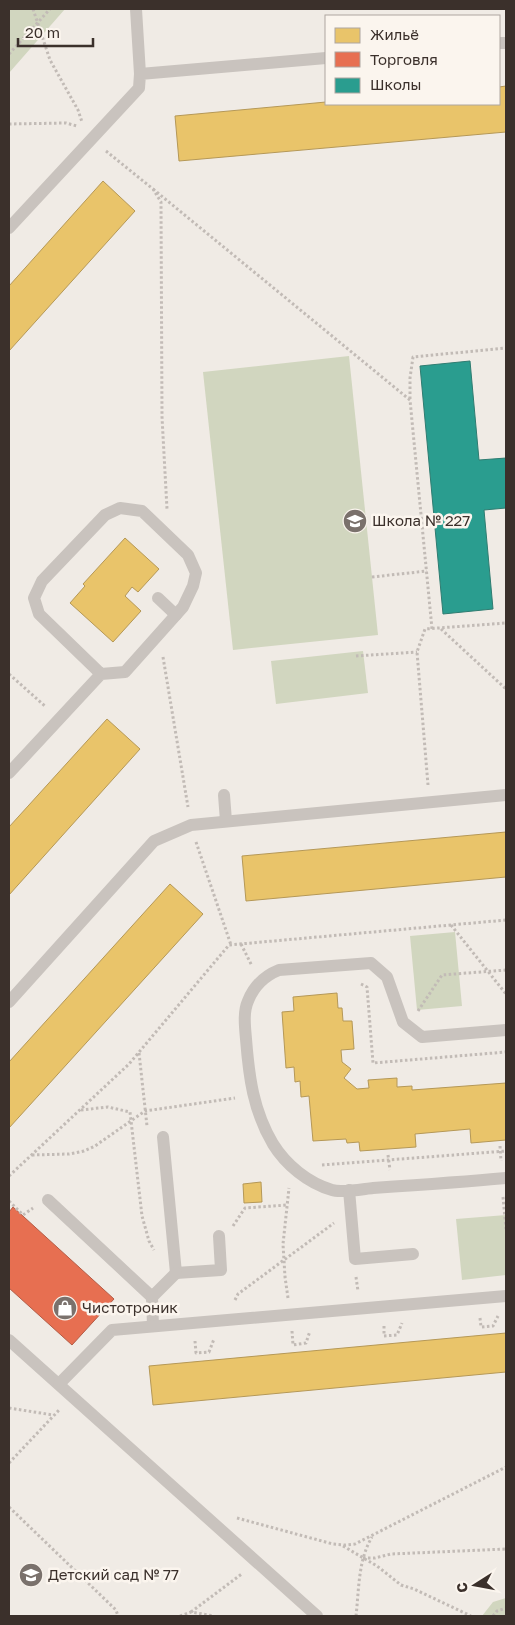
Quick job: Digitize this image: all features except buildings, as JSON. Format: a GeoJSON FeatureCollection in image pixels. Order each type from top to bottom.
{"type":"FeatureCollection","features":[{"type":"Feature","properties":{"kind":"lane"},"geometry":{"type":"LineString","coordinates":[[9,228],[140,88],[136,9]]}},
{"type":"Feature","properties":{"kind":"lane"},"geometry":{"type":"LineString","coordinates":[[140,74],[325,58]]}},
{"type":"Feature","properties":{"kind":"lane"},"geometry":{"type":"LineString","coordinates":[[9,773],[101,674],[125,672],[187,600],[196,573],[188,554],[142,511],[120,508],[105,515],[42,581],[34,598],[39,614],[101,674]]}},
{"type":"Feature","properties":{"kind":"lane"},"geometry":{"type":"LineString","coordinates":[[158,598],[176,615]]}},
{"type":"Feature","properties":{"kind":"lane"},"geometry":{"type":"LineString","coordinates":[[224,795],[226,821]]}},
{"type":"Feature","properties":{"kind":"lane"},"geometry":{"type":"LineString","coordinates":[[9,1002],[154,841],[190,825],[506,795]]}},
{"type":"Feature","properties":{"kind":"lane"},"geometry":{"type":"LineString","coordinates":[[506,1030],[422,1037],[403,1022],[388,976],[371,963],[279,970],[267,975],[256,987],[247,1002],[245,1020],[249,1076],[262,1124],[274,1146],[292,1167],[307,1179],[334,1191],[506,1178]]}},
{"type":"Feature","properties":{"kind":"lane"},"geometry":{"type":"LineString","coordinates":[[163,1137],[176,1273]]}},
{"type":"Feature","properties":{"kind":"lane"},"geometry":{"type":"LineString","coordinates":[[349,1190],[355,1259],[413,1254]]}},
{"type":"Feature","properties":{"kind":"lane"},"geometry":{"type":"LineString","coordinates":[[48,1200],[152,1298],[153,1326]]}},
{"type":"Feature","properties":{"kind":"lane"},"geometry":{"type":"LineString","coordinates":[[152,1298],[176,1273],[221,1270],[219,1236]]}},
{"type":"Feature","properties":{"kind":"lane"},"geometry":{"type":"LineString","coordinates":[[59,1384],[112,1330],[506,1296]]}},
{"type":"Feature","properties":{"kind":"lane"},"geometry":{"type":"LineString","coordinates":[[9,1340],[317,1616]]}},
{"type":"Feature","properties":{"kind":"path"},"geometry":{"type":"LineString","coordinates":[[9,124],[66,123],[84,127],[78,110],[50,60],[33,9]]}},
{"type":"Feature","properties":{"kind":"path"},"geometry":{"type":"LineString","coordinates":[[9,54],[50,9]]}},
{"type":"Feature","properties":{"kind":"path"},"geometry":{"type":"LineString","coordinates":[[92,139],[410,400]]}},
{"type":"Feature","properties":{"kind":"path"},"geometry":{"type":"LineString","coordinates":[[153,189],[161,202],[162,417],[168,535]]}},
{"type":"Feature","properties":{"kind":"path"},"geometry":{"type":"LineString","coordinates":[[432,629],[410,400],[410,378],[413,357],[506,348]]}},
{"type":"Feature","properties":{"kind":"path"},"geometry":{"type":"LineString","coordinates":[[372,577],[427,572]]}},
{"type":"Feature","properties":{"kind":"path"},"geometry":{"type":"LineString","coordinates":[[429,801],[417,652],[425,629],[506,623]]}},
{"type":"Feature","properties":{"kind":"path"},"geometry":{"type":"LineString","coordinates":[[440,628],[506,689]]}},
{"type":"Feature","properties":{"kind":"path"},"geometry":{"type":"LineString","coordinates":[[159,634],[190,825],[231,945]]}},
{"type":"Feature","properties":{"kind":"path"},"geometry":{"type":"LineString","coordinates":[[356,656],[417,652]]}},
{"type":"Feature","properties":{"kind":"path"},"geometry":{"type":"LineString","coordinates":[[9,674],[59,720]]}},
{"type":"Feature","properties":{"kind":"path"},"geometry":{"type":"LineString","coordinates":[[451,925],[506,994]]}},
{"type":"Feature","properties":{"kind":"path"},"geometry":{"type":"LineString","coordinates":[[408,1026],[442,975],[506,970]]}},
{"type":"Feature","properties":{"kind":"path"},"geometry":{"type":"LineString","coordinates":[[352,985],[362,984],[367,987],[372,1063],[506,1052]]}},
{"type":"Feature","properties":{"kind":"path"},"geometry":{"type":"LineString","coordinates":[[32,1155],[70,1154],[84,1151],[95,1146],[145,1111],[253,1095]]}},
{"type":"Feature","properties":{"kind":"path"},"geometry":{"type":"LineString","coordinates":[[80,1110],[108,1107],[130,1112],[142,1216],[149,1241],[157,1255]]}},
{"type":"Feature","properties":{"kind":"path"},"geometry":{"type":"LineString","coordinates":[[290,1314],[283,1237],[292,1167],[506,1151]]}},
{"type":"Feature","properties":{"kind":"path"},"geometry":{"type":"LineString","coordinates":[[9,1201],[23,1215],[48,1200]]}},
{"type":"Feature","properties":{"kind":"path"},"geometry":{"type":"LineString","coordinates":[[219,1236],[228,1231],[245,1208],[287,1205]]}},
{"type":"Feature","properties":{"kind":"path"},"geometry":{"type":"LineString","coordinates":[[195,1336],[196,1353],[209,1352],[223,1320],[238,1294],[351,1211]]}},
{"type":"Feature","properties":{"kind":"path"},"geometry":{"type":"LineString","coordinates":[[480,1310],[481,1328],[494,1326],[502,1309]]}},
{"type":"Feature","properties":{"kind":"path"},"geometry":{"type":"LineString","coordinates":[[383,1319],[384,1336],[397,1335],[404,1317]]}},
{"type":"Feature","properties":{"kind":"path"},"geometry":{"type":"LineString","coordinates":[[9,1463],[72,1396]]}},
{"type":"Feature","properties":{"kind":"path"},"geometry":{"type":"LineString","coordinates":[[9,1408],[54,1415]]}},
{"type":"Feature","properties":{"kind":"path"},"geometry":{"type":"LineString","coordinates":[[341,1545],[355,1544],[372,1536],[506,1467]]}},
{"type":"Feature","properties":{"kind":"path"},"geometry":{"type":"LineString","coordinates":[[9,1507],[116,1610],[118,1616]]}},
{"type":"Feature","properties":{"kind":"path"},"geometry":{"type":"LineString","coordinates":[[236,1518],[341,1545],[377,1566],[401,1585],[414,1589],[471,1616]]}},
{"type":"Feature","properties":{"kind":"path"},"geometry":{"type":"LineString","coordinates":[[356,1616],[363,1558],[366,1546],[372,1536]]}},
{"type":"Feature","properties":{"kind":"path"},"geometry":{"type":"LineString","coordinates":[[363,1558],[375,1558],[391,1554],[506,1549]]}},
{"type":"Feature","properties":{"kind":"path"},"geometry":{"type":"LineString","coordinates":[[180,1616],[191,1612],[258,1563]]}},
{"type":"Feature","properties":{"kind":"path"},"geometry":{"type":"LineString","coordinates":[[493,1616],[497,1611],[506,1608]]}},
{"type":"Feature","properties":{"kind":"path"},"geometry":{"type":"LineString","coordinates":[[191,1612],[214,1616]]}},
{"type":"Feature","properties":{"kind":"green space"},"geometry":{"type":"Polygon","coordinates":[[[9,9],[65,9],[9,73],[9,9]]]}},
{"type":"Feature","properties":{"kind":"green space"},"geometry":{"type":"Polygon","coordinates":[[[349,356],[378,635],[233,650],[203,372],[349,356]]]}},
{"type":"Feature","properties":{"kind":"green space"},"geometry":{"type":"Polygon","coordinates":[[[363,651],[368,693],[276,704],[271,661],[363,651]]]}},
{"type":"Feature","properties":{"kind":"green space"},"geometry":{"type":"Polygon","coordinates":[[[455,932],[462,1006],[417,1010],[410,936],[455,932]]]}},
{"type":"Feature","properties":{"kind":"green space"},"geometry":{"type":"Polygon","coordinates":[[[506,1215],[506,1275],[462,1280],[456,1219],[506,1215]]]}},
{"type":"Feature","properties":{"kind":"green space"},"geometry":{"type":"Polygon","coordinates":[[[506,1598],[506,1616],[482,1616],[493,1602],[506,1598]]]}},
{"type":"Feature","properties":{"kind":"place","name":"Школа № 227"},"geometry":{"type":"Point","coordinates":[355,521]}},
{"type":"Feature","properties":{"kind":"place","name":"Чистотроник"},"geometry":{"type":"Point","coordinates":[65,1308]}},
{"type":"Feature","properties":{"kind":"place","name":"Детский сад № 77"},"geometry":{"type":"Point","coordinates":[31,1575]}}]}
